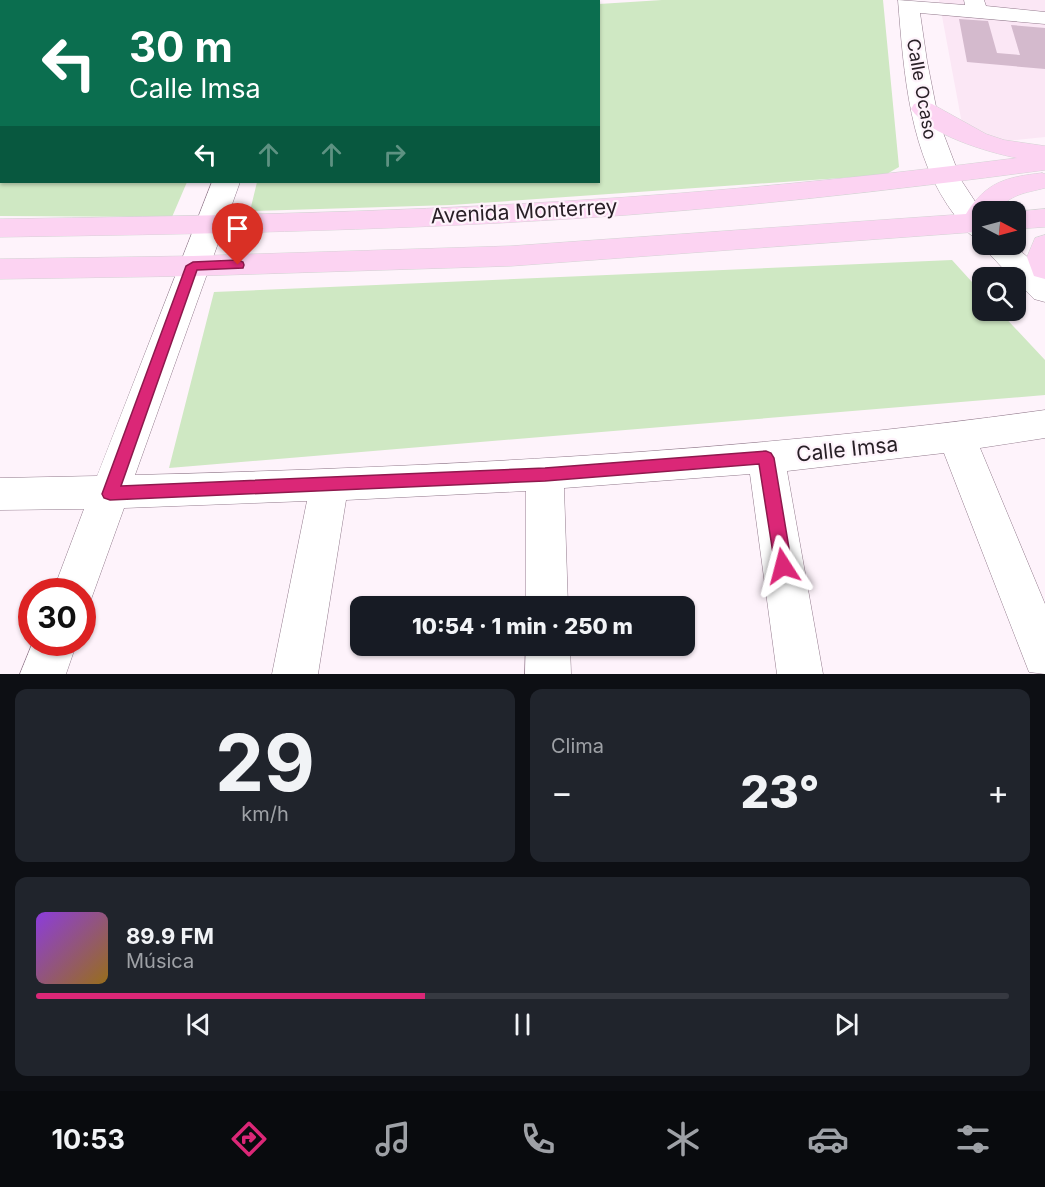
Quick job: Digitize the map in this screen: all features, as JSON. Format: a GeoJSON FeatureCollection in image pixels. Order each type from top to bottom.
{"type":"FeatureCollection","features":[{"type":"Feature","properties":{"kind":"main road"},"geometry":{"type":"LineString","coordinates":[[923,109],[952,129],[979,142],[1006,148],[1045,152]]}},
{"type":"Feature","properties":{"kind":"main road","name":"Avenida Monterrey"},"geometry":{"type":"LineString","coordinates":[[0,228],[511,214],[688,201],[945,175],[1045,162]]}},
{"type":"Feature","properties":{"kind":"main road"},"geometry":{"type":"LineString","coordinates":[[755,238],[772,224],[783,220],[906,206],[924,196],[945,175]]}},
{"type":"Feature","properties":{"kind":"main road"},"geometry":{"type":"LineString","coordinates":[[990,201],[1003,189],[1045,180]]}},
{"type":"Feature","properties":{"kind":"main road"},"geometry":{"type":"LineString","coordinates":[[1026,219],[1045,218]]}},
{"type":"Feature","properties":{"kind":"main road","name":"Avenida Monterrey"},"geometry":{"type":"LineString","coordinates":[[0,269],[193,266],[511,256],[755,238],[972,230]]}},
{"type":"Feature","properties":{"kind":"main road"},"geometry":{"type":"LineString","coordinates":[[1045,244],[1042,257],[1045,269]]}},
{"type":"Feature","properties":{"kind":"street"},"geometry":{"type":"LineString","coordinates":[[909,3],[975,6],[1045,18]]}},
{"type":"Feature","properties":{"kind":"street","name":"Calle Ocaso"},"geometry":{"type":"LineString","coordinates":[[909,3],[923,109],[932,145],[945,175],[972,213]]}},
{"type":"Feature","properties":{"kind":"street"},"geometry":{"type":"LineString","coordinates":[[79,578],[226,183]]}},
{"type":"Feature","properties":{"kind":"street","name":"Calle Ocaso"},"geometry":{"type":"LineString","coordinates":[[1009,255],[1045,291]]}},
{"type":"Feature","properties":{"kind":"street","name":"Calle Imsa"},"geometry":{"type":"LineString","coordinates":[[0,494],[110,494],[545,475],[766,458],[957,438],[1045,424]]}},
{"type":"Feature","properties":{"kind":"street"},"geometry":{"type":"LineString","coordinates":[[957,438],[1045,657]]}},
{"type":"Feature","properties":{"kind":"street"},"geometry":{"type":"LineString","coordinates":[[766,458],[801,674]]}},
{"type":"Feature","properties":{"kind":"street"},"geometry":{"type":"LineString","coordinates":[[545,475],[547,596]]}},
{"type":"Feature","properties":{"kind":"street"},"geometry":{"type":"LineString","coordinates":[[295,674],[329,485]]}},
{"type":"Feature","properties":{"kind":"street"},"geometry":{"type":"LineString","coordinates":[[43,674],[50,656]]}},
{"type":"Feature","properties":{"kind":"street"},"geometry":{"type":"LineString","coordinates":[[548,656],[548,674]]}},
{"type":"Feature","properties":{"kind":"shaded area"},"geometry":{"type":"Polygon","coordinates":[[[939,0],[1045,0],[1045,137],[995,142],[963,129],[939,0]]]}},
{"type":"Feature","properties":{"kind":"green space"},"geometry":{"type":"Polygon","coordinates":[[[662,0],[883,0],[899,167],[885,175],[451,205],[250,211],[257,183],[600,183],[600,4],[662,0]]]}},
{"type":"Feature","properties":{"kind":"green space"},"geometry":{"type":"Polygon","coordinates":[[[0,183],[187,183],[172,217],[0,216],[0,183]]]}},
{"type":"Feature","properties":{"kind":"green space"},"geometry":{"type":"Polygon","coordinates":[[[952,260],[972,282],[972,321],[1008,321],[1045,360],[1045,395],[169,468],[214,292],[952,260]]]}},
{"type":"Feature","properties":{"kind":"building"},"geometry":{"type":"Polygon","coordinates":[[[959,19],[988,21],[997,53],[1020,55],[1011,25],[1045,28],[1045,69],[967,62],[959,19]]]}},
{"type":"Feature","properties":{"kind":"route"},"geometry":{"type":"LineString","coordinates":[[238,265],[193,266],[110,494],[545,475],[766,458],[783,566]]}}]}
